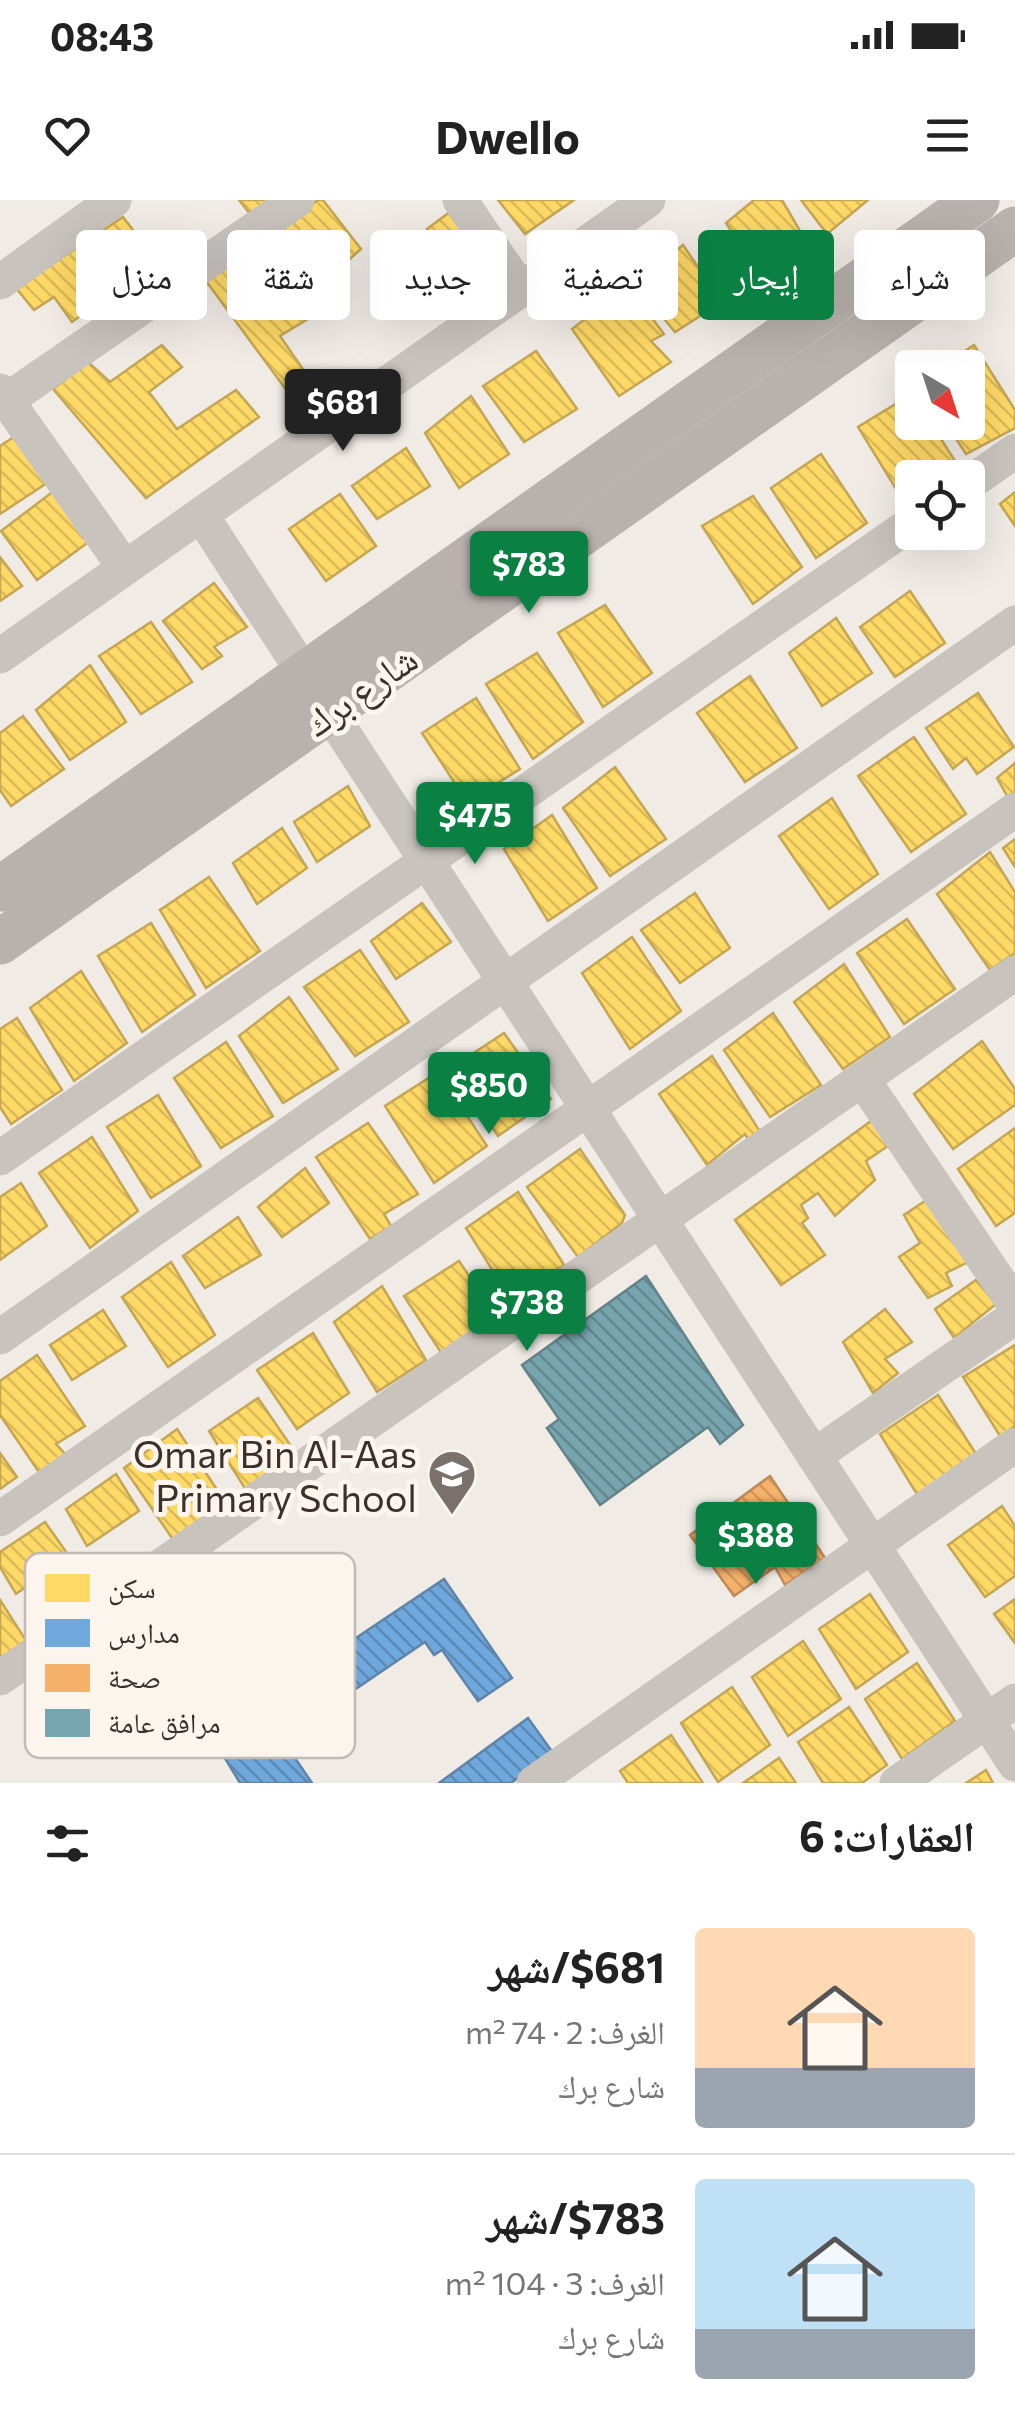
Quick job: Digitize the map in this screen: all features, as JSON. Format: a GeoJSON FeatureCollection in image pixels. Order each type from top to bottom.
{"type":"FeatureCollection","features":[{"type":"Feature","properties":{"kind":"main road","name":"شارع برك"},"geometry":{"type":"LineString","coordinates":[[0,889],[977,200]]}},
{"type":"Feature","properties":{"kind":"main road","name":"شارع برك"},"geometry":{"type":"LineString","coordinates":[[0,942],[1015,229]]}},
{"type":"Feature","properties":{"kind":"street"},"geometry":{"type":"LineString","coordinates":[[0,282],[114,200]]}},
{"type":"Feature","properties":{"kind":"street"},"geometry":{"type":"LineString","coordinates":[[125,568],[7,412],[297,200]]}},
{"type":"Feature","properties":{"kind":"street"},"geometry":{"type":"LineString","coordinates":[[460,200],[520,289]]}},
{"type":"Feature","properties":{"kind":"street"},"geometry":{"type":"LineString","coordinates":[[0,656],[648,200]]}},
{"type":"Feature","properties":{"kind":"street"},"geometry":{"type":"LineString","coordinates":[[985,472],[1015,451]]}},
{"type":"Feature","properties":{"kind":"street"},"geometry":{"type":"LineString","coordinates":[[201,515],[872,1545],[1001,1711],[1015,1764]]}},
{"type":"Feature","properties":{"kind":"street"},"geometry":{"type":"LineString","coordinates":[[0,1158],[895,535]]}},
{"type":"Feature","properties":{"kind":"street"},"geometry":{"type":"LineString","coordinates":[[0,1337],[1015,623]]}},
{"type":"Feature","properties":{"kind":"street"},"geometry":{"type":"LineString","coordinates":[[0,1519],[1015,810]]}},
{"type":"Feature","properties":{"kind":"street"},"geometry":{"type":"LineString","coordinates":[[181,1553],[1015,973]]}},
{"type":"Feature","properties":{"kind":"street"},"geometry":{"type":"LineString","coordinates":[[863,1080],[1015,1306]]}},
{"type":"Feature","properties":{"kind":"street"},"geometry":{"type":"LineString","coordinates":[[814,1456],[1015,1317]]}},
{"type":"Feature","properties":{"kind":"street"},"geometry":{"type":"LineString","coordinates":[[534,1783],[1015,1445]]}},
{"type":"Feature","properties":{"kind":"street"},"geometry":{"type":"LineString","coordinates":[[0,1678],[25,1661]]}},
{"type":"Feature","properties":{"kind":"street"},"geometry":{"type":"LineString","coordinates":[[897,1783],[1001,1711]]}},
{"type":"Feature","properties":{"kind":"building: سكن"},"geometry":{"type":"Polygon","coordinates":[[[239,200],[271,200],[251,215],[239,200]]]}},
{"type":"Feature","properties":{"kind":"building: سكن"},"geometry":{"type":"Polygon","coordinates":[[[323,200],[346,230],[277,230],[323,200]]]}},
{"type":"Feature","properties":{"kind":"building: سكن"},"geometry":{"type":"Polygon","coordinates":[[[498,200],[574,200],[527,230],[525,234],[498,200]]]}},
{"type":"Feature","properties":{"kind":"building: سكن"},"geometry":{"type":"Polygon","coordinates":[[[754,200],[782,200],[800,230],[730,230],[726,223],[754,200]]]}},
{"type":"Feature","properties":{"kind":"building: سكن"},"geometry":{"type":"Polygon","coordinates":[[[801,200],[868,200],[832,230],[824,230],[801,200]]]}},
{"type":"Feature","properties":{"kind":"building: سكن"},"geometry":{"type":"Polygon","coordinates":[[[451,211],[465,230],[428,230],[451,211]]]}},
{"type":"Feature","properties":{"kind":"building: سكن"},"geometry":{"type":"Polygon","coordinates":[[[123,217],[133,230],[103,230],[123,217]]]}},
{"type":"Feature","properties":{"kind":"building: سكن"},"geometry":{"type":"Polygon","coordinates":[[[350,235],[361,249],[350,259],[350,235]]]}},
{"type":"Feature","properties":{"kind":"building: سكن"},"geometry":{"type":"Polygon","coordinates":[[[683,245],[698,267],[698,317],[675,332],[665,320],[678,320],[678,249],[683,245]]]}},
{"type":"Feature","properties":{"kind":"building: سكن"},"geometry":{"type":"Polygon","coordinates":[[[76,248],[76,319],[72,322],[54,297],[34,310],[16,288],[76,248]]]}},
{"type":"Feature","properties":{"kind":"building: سكن"},"geometry":{"type":"Polygon","coordinates":[[[227,266],[227,310],[207,282],[227,266]]]}},
{"type":"Feature","properties":{"kind":"building: سكن"},"geometry":{"type":"Polygon","coordinates":[[[235,320],[306,320],[280,336],[311,381],[290,395],[235,320]]]}},
{"type":"Feature","properties":{"kind":"building: سكن"},"geometry":{"type":"Polygon","coordinates":[[[584,320],[654,320],[664,334],[651,341],[671,362],[619,396],[572,329],[584,320]]]}},
{"type":"Feature","properties":{"kind":"building: سكن"},"geometry":{"type":"Polygon","coordinates":[[[162,345],[182,367],[149,392],[177,429],[236,390],[259,417],[146,498],[53,389],[88,362],[110,382],[162,345]]]}},
{"type":"Feature","properties":{"kind":"building: سكن"},"geometry":{"type":"Polygon","coordinates":[[[536,351],[577,409],[524,442],[483,386],[536,351]]]}},
{"type":"Feature","properties":{"kind":"building: سكن"},"geometry":{"type":"Polygon","coordinates":[[[985,362],[1015,410],[1015,428],[966,454],[957,440],[985,440],[985,362]]]}},
{"type":"Feature","properties":{"kind":"building: سكن"},"geometry":{"type":"Polygon","coordinates":[[[471,396],[509,454],[459,488],[425,433],[471,396]]]}},
{"type":"Feature","properties":{"kind":"building: سكن"},"geometry":{"type":"Polygon","coordinates":[[[895,404],[895,440],[942,440],[954,460],[895,460],[895,487],[858,427],[895,404]]]}},
{"type":"Feature","properties":{"kind":"building: سكن"},"geometry":{"type":"Polygon","coordinates":[[[17,435],[50,481],[0,514],[0,446],[17,435]]]}},
{"type":"Feature","properties":{"kind":"building: سكن"},"geometry":{"type":"Polygon","coordinates":[[[406,448],[430,486],[377,519],[352,486],[406,448]]]}},
{"type":"Feature","properties":{"kind":"building: سكن"},"geometry":{"type":"Polygon","coordinates":[[[821,454],[867,523],[816,558],[771,488],[821,454]]]}},
{"type":"Feature","properties":{"kind":"building: سكن"},"geometry":{"type":"Polygon","coordinates":[[[59,487],[94,538],[37,580],[1,531],[59,487]]]}},
{"type":"Feature","properties":{"kind":"building: سكن"},"geometry":{"type":"Polygon","coordinates":[[[1015,492],[1015,526],[1000,504],[1015,492]]]}},
{"type":"Feature","properties":{"kind":"building: سكن"},"geometry":{"type":"Polygon","coordinates":[[[340,494],[376,546],[326,581],[289,529],[340,494]]]}},
{"type":"Feature","properties":{"kind":"building: سكن"},"geometry":{"type":"Polygon","coordinates":[[[753,496],[802,567],[753,604],[702,526],[753,496]]]}},
{"type":"Feature","properties":{"kind":"building: سكن"},"geometry":{"type":"Polygon","coordinates":[[[0,557],[22,586],[0,601],[0,557]]]}},
{"type":"Feature","properties":{"kind":"building: سكن"},"geometry":{"type":"Polygon","coordinates":[[[214,583],[247,627],[214,647],[222,656],[202,669],[163,621],[214,583]]]}},
{"type":"Feature","properties":{"kind":"building: سكن"},"geometry":{"type":"Polygon","coordinates":[[[910,591],[945,643],[895,677],[860,627],[910,591]]]}},
{"type":"Feature","properties":{"kind":"building: سكن"},"geometry":{"type":"Polygon","coordinates":[[[605,605],[652,673],[603,707],[558,633],[605,605]]]}},
{"type":"Feature","properties":{"kind":"building: سكن"},"geometry":{"type":"Polygon","coordinates":[[[836,618],[872,673],[822,706],[789,653],[836,618]]]}},
{"type":"Feature","properties":{"kind":"building: سكن"},"geometry":{"type":"Polygon","coordinates":[[[151,622],[192,682],[141,714],[99,656],[151,622]]]}},
{"type":"Feature","properties":{"kind":"building: سكن"},"geometry":{"type":"Polygon","coordinates":[[[537,653],[583,722],[533,759],[486,684],[537,653]]]}},
{"type":"Feature","properties":{"kind":"building: سكن"},"geometry":{"type":"Polygon","coordinates":[[[90,665],[126,722],[70,760],[36,710],[90,665]]]}},
{"type":"Feature","properties":{"kind":"building: سكن"},"geometry":{"type":"Polygon","coordinates":[[[750,676],[797,748],[745,782],[697,713],[750,676]]]}},
{"type":"Feature","properties":{"kind":"building: سكن"},"geometry":{"type":"Polygon","coordinates":[[[978,693],[1014,747],[977,774],[966,758],[953,769],[926,728],[978,693]]]}},
{"type":"Feature","properties":{"kind":"building: سكن"},"geometry":{"type":"Polygon","coordinates":[[[476,698],[520,769],[467,802],[422,733],[476,698]]]}},
{"type":"Feature","properties":{"kind":"building: سكن"},"geometry":{"type":"Polygon","coordinates":[[[23,716],[64,769],[11,806],[0,790],[0,733],[23,716]]]}},
{"type":"Feature","properties":{"kind":"building: سكن"},"geometry":{"type":"Polygon","coordinates":[[[914,737],[966,814],[911,852],[858,776],[914,737]]]}},
{"type":"Feature","properties":{"kind":"building: سكن"},"geometry":{"type":"Polygon","coordinates":[[[1015,763],[1015,798],[1010,801],[997,778],[1015,763]]]}},
{"type":"Feature","properties":{"kind":"building: سكن"},"geometry":{"type":"Polygon","coordinates":[[[615,767],[666,839],[610,876],[563,808],[615,767]]]}},
{"type":"Feature","properties":{"kind":"building: سكن"},"geometry":{"type":"Polygon","coordinates":[[[348,786],[370,826],[317,862],[294,822],[348,786]]]}},
{"type":"Feature","properties":{"kind":"building: سكن"},"geometry":{"type":"Polygon","coordinates":[[[832,798],[878,874],[829,909],[779,836],[832,798]]]}},
{"type":"Feature","properties":{"kind":"building: سكن"},"geometry":{"type":"Polygon","coordinates":[[[552,815],[597,888],[548,921],[504,849],[552,815]]]}},
{"type":"Feature","properties":{"kind":"building: سكن"},"geometry":{"type":"Polygon","coordinates":[[[282,828],[307,868],[257,904],[233,863],[282,828]]]}},
{"type":"Feature","properties":{"kind":"building: سكن"},"geometry":{"type":"Polygon","coordinates":[[[1015,839],[1015,867],[1003,848],[1015,839]]]}},
{"type":"Feature","properties":{"kind":"building: سكن"},"geometry":{"type":"Polygon","coordinates":[[[990,852],[1015,892],[1015,953],[990,970],[937,894],[990,852]]]}},
{"type":"Feature","properties":{"kind":"building: سكن"},"geometry":{"type":"Polygon","coordinates":[[[209,877],[260,951],[206,988],[160,910],[209,877]]]}},
{"type":"Feature","properties":{"kind":"building: سكن"},"geometry":{"type":"Polygon","coordinates":[[[695,893],[730,948],[680,983],[641,930],[695,893]]]}},
{"type":"Feature","properties":{"kind":"building: سكن"},"geometry":{"type":"Polygon","coordinates":[[[422,903],[451,942],[396,979],[371,941],[422,903]]]}},
{"type":"Feature","properties":{"kind":"building: سكن"},"geometry":{"type":"Polygon","coordinates":[[[907,919],[955,989],[904,1024],[857,953],[907,919]]]}},
{"type":"Feature","properties":{"kind":"building: سكن"},"geometry":{"type":"Polygon","coordinates":[[[151,923],[195,995],[142,1032],[98,956],[151,923]]]}},
{"type":"Feature","properties":{"kind":"building: سكن"},"geometry":{"type":"Polygon","coordinates":[[[632,937],[681,1011],[630,1049],[582,973],[632,937]]]}},
{"type":"Feature","properties":{"kind":"building: سكن"},"geometry":{"type":"Polygon","coordinates":[[[360,950],[409,1022],[355,1056],[304,987],[360,950]]]}},
{"type":"Feature","properties":{"kind":"building: سكن"},"geometry":{"type":"Polygon","coordinates":[[[844,964],[890,1037],[843,1069],[794,1002],[844,964]]]}},
{"type":"Feature","properties":{"kind":"building: سكن"},"geometry":{"type":"Polygon","coordinates":[[[81,971],[127,1043],[74,1081],[30,1008],[81,971]]]}},
{"type":"Feature","properties":{"kind":"building: سكن"},"geometry":{"type":"Polygon","coordinates":[[[289,997],[338,1069],[283,1103],[239,1036],[289,997]]]}},
{"type":"Feature","properties":{"kind":"building: سكن"},"geometry":{"type":"Polygon","coordinates":[[[773,1013],[821,1085],[770,1117],[724,1050],[773,1013]]]}},
{"type":"Feature","properties":{"kind":"building: سكن"},"geometry":{"type":"Polygon","coordinates":[[[17,1018],[62,1090],[11,1124],[0,1107],[0,1029],[17,1018]]]}},
{"type":"Feature","properties":{"kind":"building: سكن"},"geometry":{"type":"Polygon","coordinates":[[[504,1033],[551,1099],[498,1136],[451,1068],[504,1033]]]}},
{"type":"Feature","properties":{"kind":"building: سكن"},"geometry":{"type":"Polygon","coordinates":[[[982,1041],[1015,1089],[1015,1105],[953,1149],[914,1094],[982,1041]]]}},
{"type":"Feature","properties":{"kind":"building: سكن"},"geometry":{"type":"Polygon","coordinates":[[[226,1042],[273,1116],[221,1148],[174,1078],[226,1042]]]}},
{"type":"Feature","properties":{"kind":"building: سكن"},"geometry":{"type":"Polygon","coordinates":[[[712,1056],[764,1138],[752,1145],[745,1134],[707,1165],[659,1094],[712,1056]]]}},
{"type":"Feature","properties":{"kind":"building: سكن"},"geometry":{"type":"Polygon","coordinates":[[[438,1072],[487,1146],[434,1183],[385,1106],[438,1072]]]}},
{"type":"Feature","properties":{"kind":"building: سكن"},"geometry":{"type":"Polygon","coordinates":[[[158,1095],[201,1166],[151,1198],[107,1127],[158,1095]]]}},
{"type":"Feature","properties":{"kind":"building: سكن"},"geometry":{"type":"Polygon","coordinates":[[[875,1118],[891,1144],[866,1161],[875,1180],[835,1216],[818,1193],[801,1205],[808,1218],[802,1223],[825,1255],[781,1285],[735,1220],[875,1118]]]}},
{"type":"Feature","properties":{"kind":"building: سكن"},"geometry":{"type":"Polygon","coordinates":[[[368,1123],[418,1194],[384,1214],[391,1226],[370,1239],[316,1157],[368,1123]]]}},
{"type":"Feature","properties":{"kind":"building: سكن"},"geometry":{"type":"Polygon","coordinates":[[[1015,1128],[1015,1213],[996,1226],[958,1169],[1015,1128]]]}},
{"type":"Feature","properties":{"kind":"building: سكن"},"geometry":{"type":"Polygon","coordinates":[[[92,1137],[138,1211],[90,1248],[39,1173],[92,1137]]]}},
{"type":"Feature","properties":{"kind":"building: سكن"},"geometry":{"type":"Polygon","coordinates":[[[580,1149],[625,1215],[622,1223],[578,1257],[527,1187],[580,1149]]]}},
{"type":"Feature","properties":{"kind":"building: سكن"},"geometry":{"type":"Polygon","coordinates":[[[305,1168],[329,1203],[282,1237],[258,1207],[305,1168]]]}},
{"type":"Feature","properties":{"kind":"building: سكن"},"geometry":{"type":"Polygon","coordinates":[[[21,1183],[47,1226],[0,1260],[0,1197],[21,1183]]]}},
{"type":"Feature","properties":{"kind":"building: سكن"},"geometry":{"type":"Polygon","coordinates":[[[518,1192],[564,1265],[511,1300],[466,1228],[518,1192]]]}},
{"type":"Feature","properties":{"kind":"building: سكن"},"geometry":{"type":"Polygon","coordinates":[[[928,1199],[968,1262],[946,1273],[952,1286],[928,1298],[899,1257],[920,1243],[904,1215],[928,1199]]]}},
{"type":"Feature","properties":{"kind":"building: سكن"},"geometry":{"type":"Polygon","coordinates":[[[238,1217],[261,1255],[205,1288],[183,1256],[238,1217]]]}},
{"type":"Feature","properties":{"kind":"building: سكن"},"geometry":{"type":"Polygon","coordinates":[[[459,1261],[498,1318],[442,1354],[404,1296],[459,1261]]]}},
{"type":"Feature","properties":{"kind":"building: سكن"},"geometry":{"type":"Polygon","coordinates":[[[171,1262],[215,1335],[168,1367],[122,1297],[171,1262]]]}},
{"type":"Feature","properties":{"kind":"building: سكن"},"geometry":{"type":"Polygon","coordinates":[[[976,1280],[996,1304],[954,1338],[935,1309],[976,1280]]]}},
{"type":"Feature","properties":{"kind":"building: سكن"},"geometry":{"type":"Polygon","coordinates":[[[382,1286],[426,1360],[377,1392],[334,1322],[382,1286]]]}},
{"type":"Feature","properties":{"kind":"building: سكن"},"geometry":{"type":"Polygon","coordinates":[[[885,1309],[912,1342],[885,1359],[898,1373],[873,1393],[843,1342],[885,1309]]]}},
{"type":"Feature","properties":{"kind":"building: سكن"},"geometry":{"type":"Polygon","coordinates":[[[103,1310],[126,1346],[72,1380],[50,1345],[103,1310]]]}},
{"type":"Feature","properties":{"kind":"building: سكن"},"geometry":{"type":"Polygon","coordinates":[[[313,1333],[349,1393],[297,1429],[257,1370],[313,1333]]]}},
{"type":"Feature","properties":{"kind":"building: سكن"},"geometry":{"type":"Polygon","coordinates":[[[1015,1345],[1015,1426],[1000,1436],[963,1377],[1015,1345]]]}},
{"type":"Feature","properties":{"kind":"building: سكن"},"geometry":{"type":"Polygon","coordinates":[[[37,1355],[85,1426],[56,1444],[68,1457],[41,1475],[0,1415],[0,1381],[37,1355]]]}},
{"type":"Feature","properties":{"kind":"building: سكن"},"geometry":{"type":"Polygon","coordinates":[[[938,1395],[978,1457],[918,1496],[880,1434],[938,1395]]]}},
{"type":"Feature","properties":{"kind":"building: سكن"},"geometry":{"type":"Polygon","coordinates":[[[258,1398],[297,1455],[246,1490],[209,1431],[258,1398]]]}},
{"type":"Feature","properties":{"kind":"building: سكن"},"geometry":{"type":"Polygon","coordinates":[[[177,1429],[227,1505],[174,1541],[124,1468],[177,1429]]]}},
{"type":"Feature","properties":{"kind":"building: سكن"},"geometry":{"type":"Polygon","coordinates":[[[0,1453],[17,1477],[0,1489],[0,1453]]]}},
{"type":"Feature","properties":{"kind":"building: سكن"},"geometry":{"type":"Polygon","coordinates":[[[116,1474],[139,1511],[87,1546],[66,1509],[116,1474]]]}},
{"type":"Feature","properties":{"kind":"building: سكن"},"geometry":{"type":"Polygon","coordinates":[[[1002,1506],[1015,1526],[1015,1576],[985,1597],[948,1545],[1002,1506]]]}},
{"type":"Feature","properties":{"kind":"building: سكن"},"geometry":{"type":"Polygon","coordinates":[[[45,1522],[67,1553],[25,1553],[25,1588],[16,1594],[0,1567],[0,1552],[45,1522]]]}},
{"type":"Feature","properties":{"kind":"building: سكن"},"geometry":{"type":"Polygon","coordinates":[[[870,1594],[908,1652],[856,1689],[819,1629],[870,1594]]]}},
{"type":"Feature","properties":{"kind":"building: سكن"},"geometry":{"type":"Polygon","coordinates":[[[1015,1599],[1015,1643],[994,1614],[1015,1599]]]}},
{"type":"Feature","properties":{"kind":"building: سكن"},"geometry":{"type":"Polygon","coordinates":[[[0,1600],[25,1643],[0,1658],[0,1600]]]}},
{"type":"Feature","properties":{"kind":"building: سكن"},"geometry":{"type":"Polygon","coordinates":[[[803,1641],[841,1699],[788,1736],[752,1677],[803,1641]]]}},
{"type":"Feature","properties":{"kind":"building: سكن"},"geometry":{"type":"Polygon","coordinates":[[[917,1663],[955,1721],[902,1759],[865,1699],[917,1663]]]}},
{"type":"Feature","properties":{"kind":"building: سكن"},"geometry":{"type":"Polygon","coordinates":[[[732,1687],[770,1745],[718,1782],[681,1723],[732,1687]]]}},
{"type":"Feature","properties":{"kind":"building: سكن"},"geometry":{"type":"Polygon","coordinates":[[[849,1707],[887,1765],[862,1783],[823,1783],[798,1742],[849,1707]]]}},
{"type":"Feature","properties":{"kind":"building: سكن"},"geometry":{"type":"Polygon","coordinates":[[[671,1735],[703,1783],[628,1783],[620,1771],[671,1735]]]}},
{"type":"Feature","properties":{"kind":"building: سكن"},"geometry":{"type":"Polygon","coordinates":[[[779,1758],[796,1783],[743,1783],[779,1758]]]}},
{"type":"Feature","properties":{"kind":"building: سكن"},"geometry":{"type":"Polygon","coordinates":[[[986,1770],[993,1783],[966,1783],[986,1770]]]}},
{"type":"Feature","properties":{"kind":"building: مدارس"},"geometry":{"type":"Polygon","coordinates":[[[444,1579],[512,1678],[478,1701],[442,1650],[434,1655],[425,1642],[355,1689],[355,1639],[444,1579]]]}},
{"type":"Feature","properties":{"kind":"building: مدارس"},"geometry":{"type":"Polygon","coordinates":[[[528,1718],[553,1753],[511,1783],[439,1783],[528,1718]]]}},
{"type":"Feature","properties":{"kind":"building: مدارس"},"geometry":{"type":"Polygon","coordinates":[[[225,1758],[295,1758],[312,1783],[240,1783],[225,1758]]]}},
{"type":"Feature","properties":{"kind":"building: صحة"},"geometry":{"type":"Polygon","coordinates":[[[770,1476],[825,1558],[785,1585],[775,1567],[734,1596],[690,1535],[770,1476]]]}},
{"type":"Feature","properties":{"kind":"building: مرافق عامة"},"geometry":{"type":"Polygon","coordinates":[[[646,1276],[743,1425],[720,1444],[708,1427],[600,1505],[547,1428],[559,1419],[522,1365],[646,1276]]]}},
{"type":"Feature","properties":{"kind":"place","name":"Omar Bin Al-Aas Primary School"},"geometry":{"type":"Point","coordinates":[452,1516]}}]}
